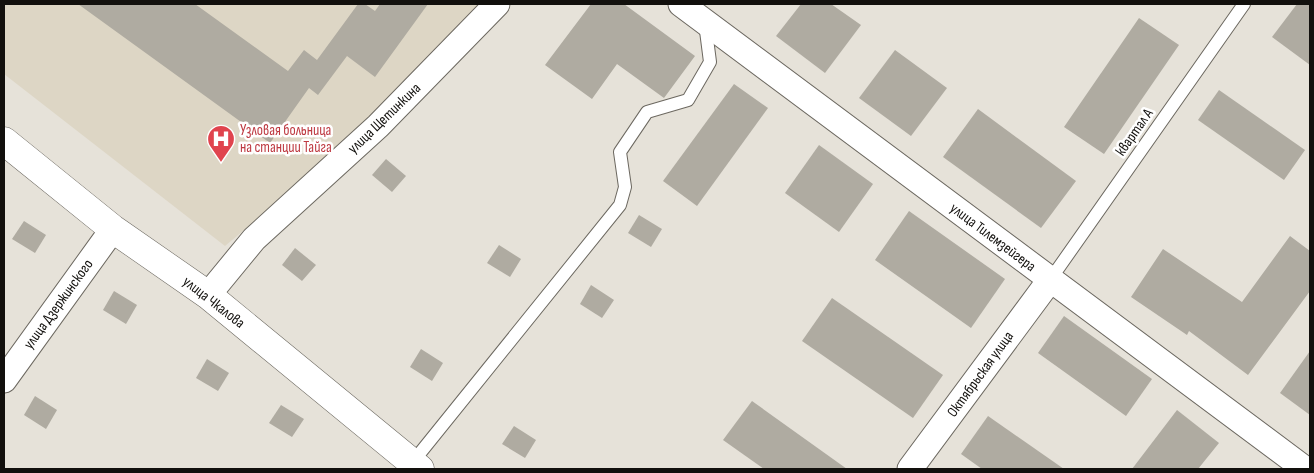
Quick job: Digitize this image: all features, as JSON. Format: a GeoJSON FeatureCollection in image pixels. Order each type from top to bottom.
{"type":"FeatureCollection","features":[{"type":"Feature","properties":{"kind":"street","name":"улица Щетинкина"},"geometry":{"type":"LineString","coordinates":[[208,295],[254,239],[378,126],[497,4]]}},
{"type":"Feature","properties":{"kind":"street","name":"улица Тилемзейгера"},"geometry":{"type":"LineString","coordinates":[[681,4],[1304,469]]}},
{"type":"Feature","properties":{"kind":"street","name":"улица Чкалова"},"geometry":{"type":"LineString","coordinates":[[4,141],[113,228],[208,295],[416,466]]}},
{"type":"Feature","properties":{"kind":"street","name":"улица Дзержинского"},"geometry":{"type":"LineString","coordinates":[[4,380],[113,228]]}},
{"type":"Feature","properties":{"kind":"street","name":"Октябрьская улица"},"geometry":{"type":"LineString","coordinates":[[910,469],[1050,280]]}},
{"type":"Feature","properties":{"kind":"lane","name":"квартал А"},"geometry":{"type":"LineString","coordinates":[[1050,280],[1244,4]]}},
{"type":"Feature","properties":{"kind":"lane"},"geometry":{"type":"LineString","coordinates":[[416,466],[620,205],[625,187],[620,152],[647,112],[688,100],[710,62],[706,23]]}},
{"type":"Feature","properties":{"kind":"shaded area","name":"Узловая больница на станции Тайга"},"geometry":{"type":"Polygon","coordinates":[[[4,4],[497,4],[423,80],[225,246],[4,74],[4,4]]]}},
{"type":"Feature","properties":{"kind":"building","name":"Узловая больница на станции Тайга"},"geometry":{"type":"Polygon","coordinates":[[[78,4],[195,4],[288,71],[304,50],[317,60],[358,4],[365,4],[375,11],[380,4],[428,4],[375,77],[347,56],[318,95],[309,88],[270,143],[78,4]]]}},
{"type":"Feature","properties":{"kind":"building"},"geometry":{"type":"Polygon","coordinates":[[[591,4],[624,4],[695,56],[664,98],[617,64],[592,99],[545,65],[591,4]]]}},
{"type":"Feature","properties":{"kind":"building"},"geometry":{"type":"Polygon","coordinates":[[[801,4],[831,4],[861,25],[825,73],[776,36],[801,4]]]}},
{"type":"Feature","properties":{"kind":"building"},"geometry":{"type":"Polygon","coordinates":[[[1297,4],[1310,4],[1310,65],[1272,37],[1297,4]]]}},
{"type":"Feature","properties":{"kind":"building"},"geometry":{"type":"Polygon","coordinates":[[[1139,18],[1179,45],[1104,154],[1064,127],[1139,18]]]}},
{"type":"Feature","properties":{"kind":"building"},"geometry":{"type":"Polygon","coordinates":[[[895,50],[947,88],[911,136],[859,98],[895,50]]]}},
{"type":"Feature","properties":{"kind":"building"},"geometry":{"type":"Polygon","coordinates":[[[734,84],[768,108],[697,206],[663,181],[734,84]]]}},
{"type":"Feature","properties":{"kind":"building"},"geometry":{"type":"Polygon","coordinates":[[[1219,90],[1305,150],[1284,180],[1198,120],[1219,90]]]}},
{"type":"Feature","properties":{"kind":"building"},"geometry":{"type":"Polygon","coordinates":[[[978,109],[1076,181],[1041,228],[943,157],[978,109]]]}},
{"type":"Feature","properties":{"kind":"building"},"geometry":{"type":"Polygon","coordinates":[[[819,145],[873,184],[839,232],[785,193],[819,145]]]}},
{"type":"Feature","properties":{"kind":"building"},"geometry":{"type":"Polygon","coordinates":[[[386,159],[406,176],[392,192],[372,175],[386,159]]]}},
{"type":"Feature","properties":{"kind":"building"},"geometry":{"type":"Polygon","coordinates":[[[909,211],[1005,279],[971,328],[875,260],[909,211]]]}},
{"type":"Feature","properties":{"kind":"building"},"geometry":{"type":"Polygon","coordinates":[[[639,215],[662,229],[651,247],[628,233],[639,215]]]}},
{"type":"Feature","properties":{"kind":"building"},"geometry":{"type":"Polygon","coordinates":[[[24,221],[46,235],[35,253],[12,239],[24,221]]]}},
{"type":"Feature","properties":{"kind":"building"},"geometry":{"type":"Polygon","coordinates":[[[1290,236],[1310,251],[1310,291],[1248,375],[1189,331],[1187,335],[1131,297],[1163,249],[1242,302],[1290,236]]]}},
{"type":"Feature","properties":{"kind":"building"},"geometry":{"type":"Polygon","coordinates":[[[499,245],[521,259],[510,277],[487,263],[499,245]]]}},
{"type":"Feature","properties":{"kind":"building"},"geometry":{"type":"Polygon","coordinates":[[[295,248],[316,265],[302,281],[282,265],[295,248]]]}},
{"type":"Feature","properties":{"kind":"building"},"geometry":{"type":"Polygon","coordinates":[[[591,285],[614,300],[602,318],[580,304],[591,285]]]}},
{"type":"Feature","properties":{"kind":"building"},"geometry":{"type":"Polygon","coordinates":[[[114,291],[137,305],[126,324],[103,310],[114,291]]]}},
{"type":"Feature","properties":{"kind":"building"},"geometry":{"type":"Polygon","coordinates":[[[832,298],[943,375],[913,418],[802,341],[832,298]]]}},
{"type":"Feature","properties":{"kind":"building"},"geometry":{"type":"Polygon","coordinates":[[[1064,316],[1152,379],[1126,416],[1038,353],[1064,316]]]}},
{"type":"Feature","properties":{"kind":"building"},"geometry":{"type":"Polygon","coordinates":[[[421,349],[443,363],[432,381],[410,367],[421,349]]]}},
{"type":"Feature","properties":{"kind":"building"},"geometry":{"type":"Polygon","coordinates":[[[1310,351],[1310,415],[1280,393],[1310,351]]]}},
{"type":"Feature","properties":{"kind":"building"},"geometry":{"type":"Polygon","coordinates":[[[207,359],[229,373],[218,391],[196,378],[207,359]]]}},
{"type":"Feature","properties":{"kind":"building"},"geometry":{"type":"Polygon","coordinates":[[[35,396],[57,410],[46,429],[24,415],[35,396]]]}},
{"type":"Feature","properties":{"kind":"building"},"geometry":{"type":"Polygon","coordinates":[[[752,401],[847,469],[764,469],[723,440],[752,401]]]}},
{"type":"Feature","properties":{"kind":"building"},"geometry":{"type":"Polygon","coordinates":[[[281,405],[304,419],[292,437],[269,423],[281,405]]]}},
{"type":"Feature","properties":{"kind":"building"},"geometry":{"type":"Polygon","coordinates":[[[1177,410],[1219,443],[1198,469],[1132,469],[1177,410]]]}},
{"type":"Feature","properties":{"kind":"building"},"geometry":{"type":"Polygon","coordinates":[[[988,416],[1064,469],[982,469],[961,454],[988,416]]]}},
{"type":"Feature","properties":{"kind":"building"},"geometry":{"type":"Polygon","coordinates":[[[514,426],[536,440],[525,458],[502,444],[514,426]]]}},
{"type":"Feature","properties":{"kind":"place","name":"Узловая больница на станции Тайга"},"geometry":{"type":"Point","coordinates":[221,163]}}]}
